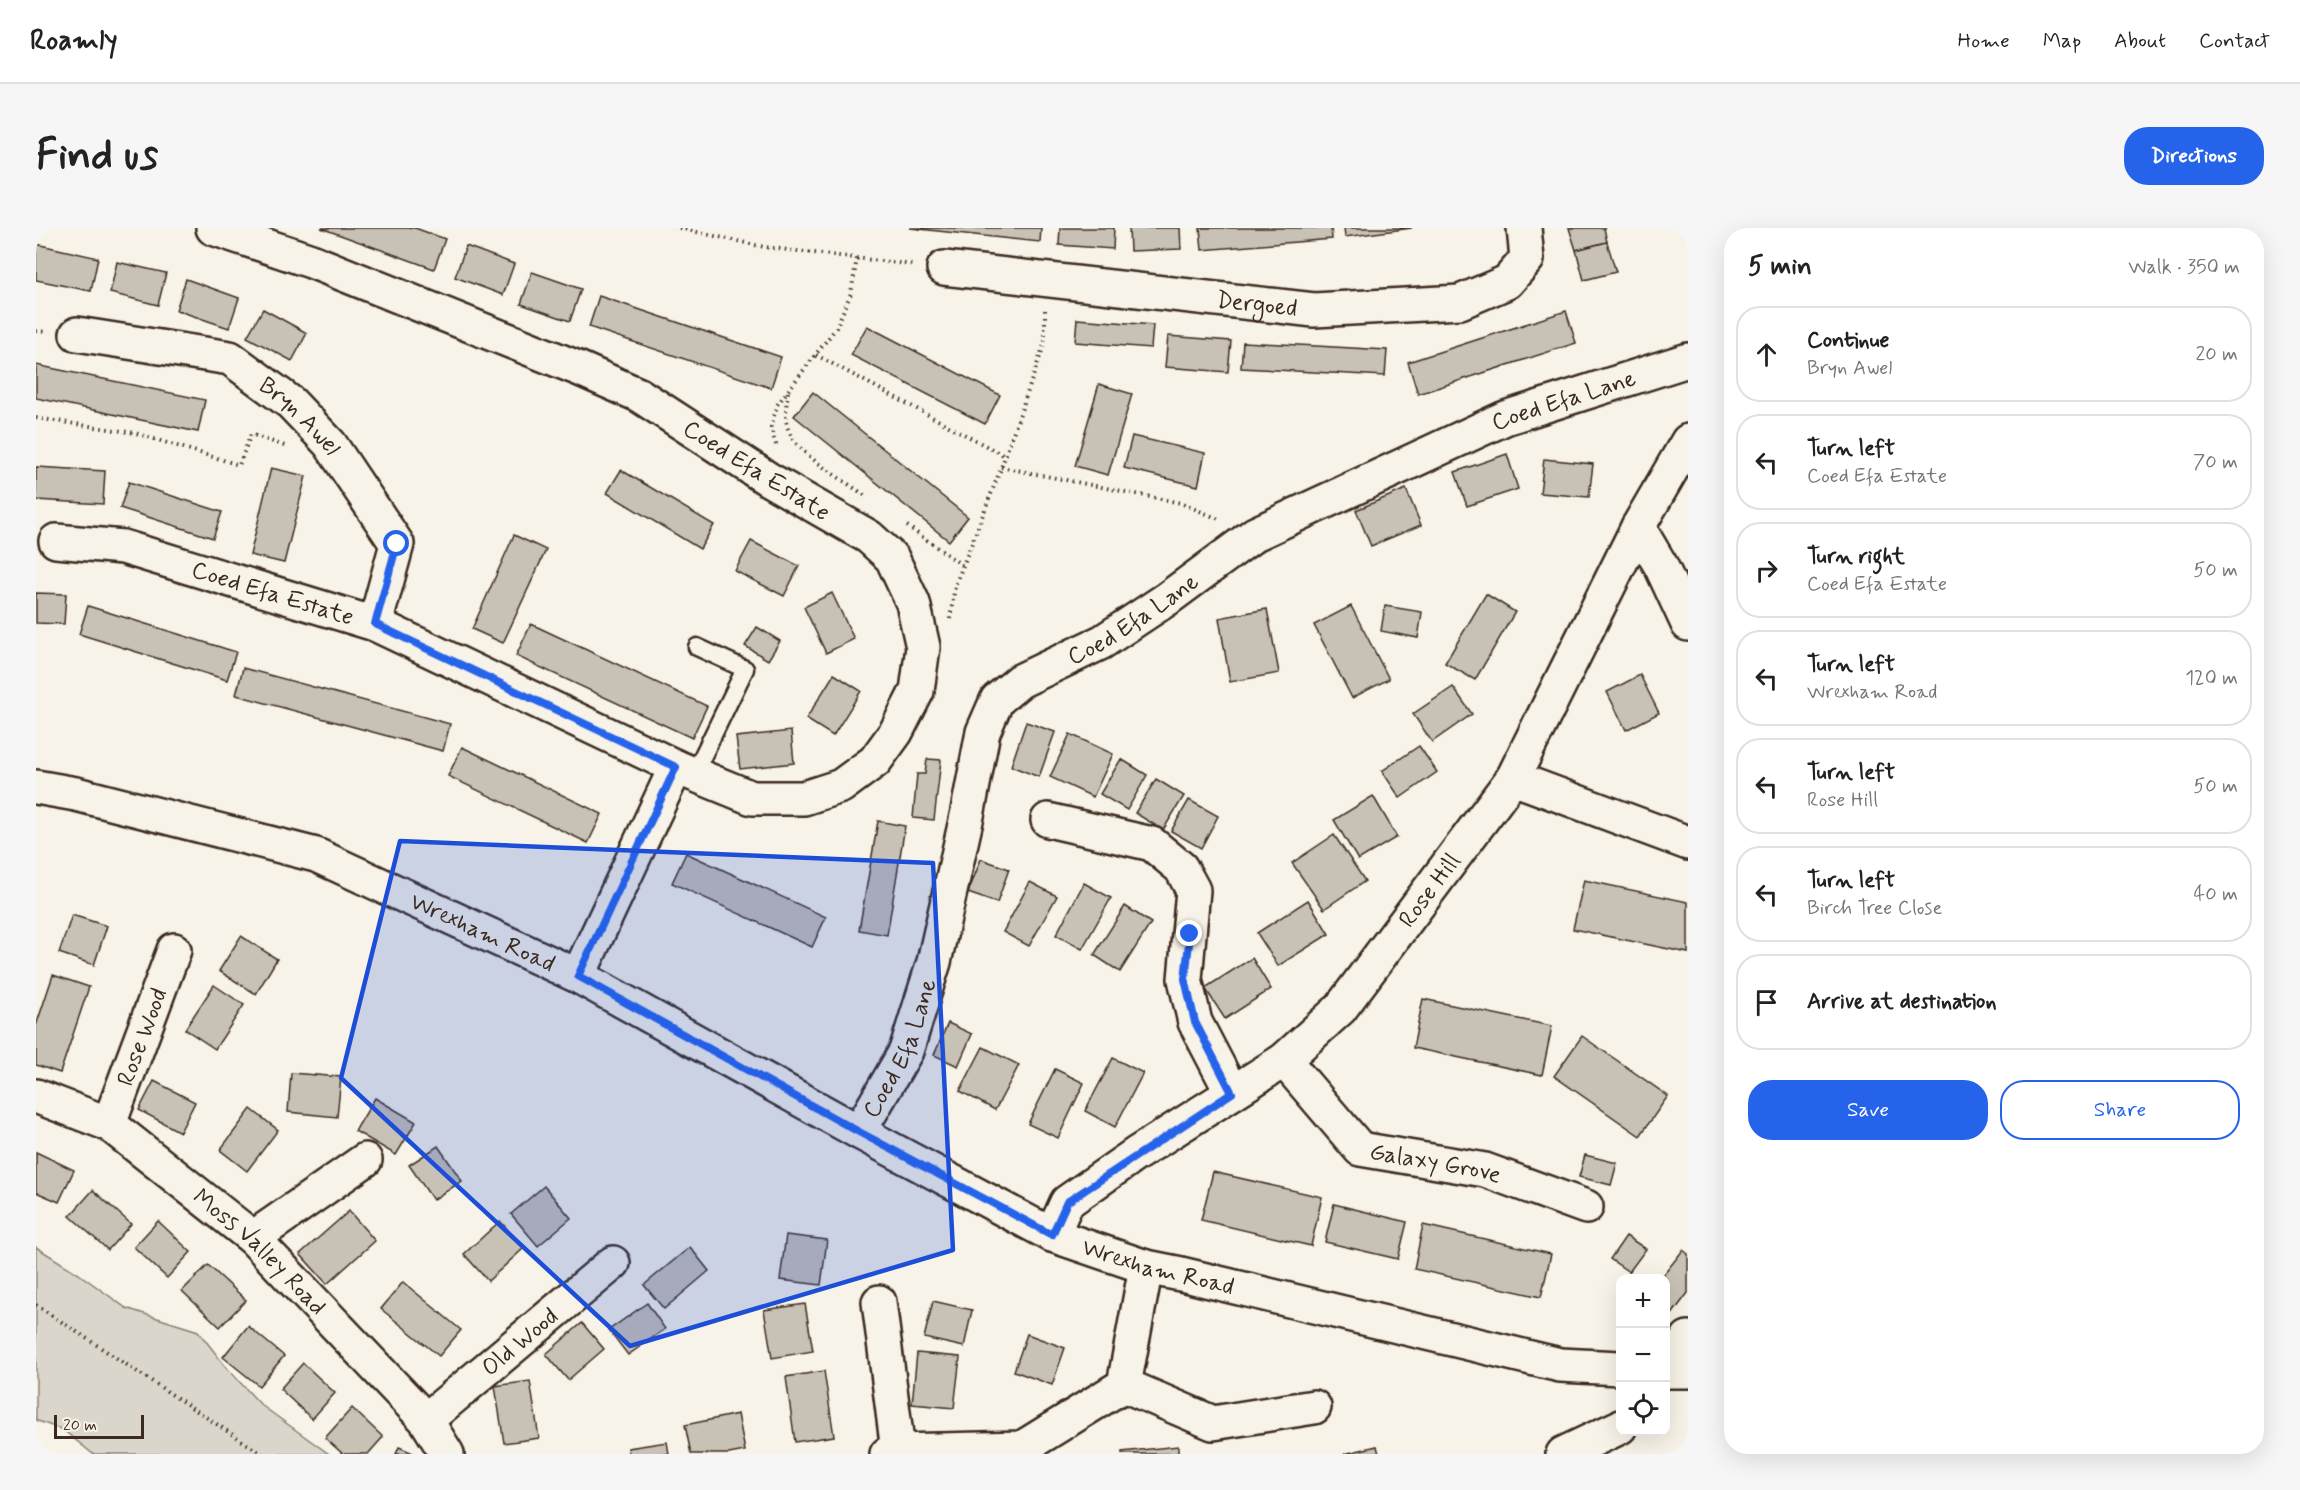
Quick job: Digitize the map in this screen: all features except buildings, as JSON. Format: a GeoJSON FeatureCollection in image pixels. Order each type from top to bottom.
{"type":"FeatureCollection","features":[{"type":"Feature","properties":{"kind":"street","name":"Coed Efa Estate"},"geometry":{"type":"LineString","coordinates":[[56,541],[123,547],[375,624],[685,770],[752,798],[804,798],[841,786],[875,761],[896,732],[917,692],[923,647],[913,603],[892,558],[869,537],[768,479],[639,395],[321,265],[213,228]]}},
{"type":"Feature","properties":{"kind":"street","name":"Dergoed"},"geometry":{"type":"LineString","coordinates":[[944,268],[1314,310],[1460,302],[1507,282],[1527,259],[1524,228]]}},
{"type":"Feature","properties":{"kind":"street","name":"Bryn Awel"},"geometry":{"type":"LineString","coordinates":[[77,334],[230,358],[291,404],[330,444],[397,544],[375,624]]}},
{"type":"Feature","properties":{"kind":"street","name":"Coed Efa Lane"},"geometry":{"type":"LineString","coordinates":[[859,1132],[906,1050],[934,962],[967,816],[983,732],[997,700],[1020,681],[1102,642],[1167,599],[1255,534],[1505,418],[1688,360]]}},
{"type":"Feature","properties":{"kind":"street","name":"Rose Hill"},"geometry":{"type":"LineString","coordinates":[[1052,1235],[1067,1202],[1284,1060],[1340,1009],[1513,778],[1638,527],[1688,441]]}},
{"type":"Feature","properties":{"kind":"street"},"geometry":{"type":"LineString","coordinates":[[1638,527],[1661,566],[1688,624]]}},
{"type":"Feature","properties":{"kind":"street"},"geometry":{"type":"LineString","coordinates":[[578,976],[685,770]]}},
{"type":"Feature","properties":{"kind":"street"},"geometry":{"type":"LineString","coordinates":[[1513,778],[1688,843]]}},
{"type":"Feature","properties":{"kind":"street","name":"Wrexham Road"},"geometry":{"type":"LineString","coordinates":[[36,787],[76,794],[316,855],[578,976],[859,1132],[1052,1235],[1146,1268],[1204,1279],[1560,1365],[1616,1368]]}},
{"type":"Feature","properties":{"kind":"street"},"geometry":{"type":"LineString","coordinates":[[1048,820],[1152,844],[1181,868],[1193,890],[1185,979],[1195,1022],[1232,1093]]}},
{"type":"Feature","properties":{"kind":"street","name":"Rose Wood"},"geometry":{"type":"LineString","coordinates":[[109,1124],[174,950]]}},
{"type":"Feature","properties":{"kind":"street","name":"Galaxy Grove"},"geometry":{"type":"LineString","coordinates":[[1284,1060],[1360,1149],[1485,1170],[1586,1207]]}},
{"type":"Feature","properties":{"kind":"street","name":"Moss Valley Road"},"geometry":{"type":"LineString","coordinates":[[36,1096],[109,1124],[253,1238],[426,1420],[447,1454]]}},
{"type":"Feature","properties":{"kind":"street"},"geometry":{"type":"LineString","coordinates":[[253,1238],[365,1160]]}},
{"type":"Feature","properties":{"kind":"street","name":"Old Wood"},"geometry":{"type":"LineString","coordinates":[[426,1420],[613,1263]]}},
{"type":"Feature","properties":{"kind":"street"},"geometry":{"type":"LineString","coordinates":[[879,1302],[893,1452],[1022,1448],[1124,1385],[1146,1268]]}},
{"type":"Feature","properties":{"kind":"street"},"geometry":{"type":"LineString","coordinates":[[1671,1372],[1688,1338]]}},
{"type":"Feature","properties":{"kind":"street"},"geometry":{"type":"LineString","coordinates":[[1124,1385],[1213,1423],[1314,1407]]}},
{"type":"Feature","properties":{"kind":"street"},"geometry":{"type":"LineString","coordinates":[[1563,1454],[1616,1429]]}},
{"type":"Feature","properties":{"kind":"lane"},"geometry":{"type":"LineString","coordinates":[[685,770],[745,669],[697,647]]}},
{"type":"Feature","properties":{"kind":"path"},"geometry":{"type":"LineString","coordinates":[[679,228],[764,248],[944,268]]}},
{"type":"Feature","properties":{"kind":"path"},"geometry":{"type":"LineString","coordinates":[[777,451],[771,427],[777,405],[836,328],[850,293],[857,258]]}},
{"type":"Feature","properties":{"kind":"path"},"geometry":{"type":"LineString","coordinates":[[950,620],[955,586],[1005,456],[1045,342],[1045,279]]}},
{"type":"Feature","properties":{"kind":"path"},"geometry":{"type":"LineString","coordinates":[[816,355],[1005,456]]}},
{"type":"Feature","properties":{"kind":"path"},"geometry":{"type":"LineString","coordinates":[[788,391],[785,411],[790,434],[800,448],[867,497]]}},
{"type":"Feature","properties":{"kind":"path"},"geometry":{"type":"LineString","coordinates":[[36,417],[135,433],[239,465],[251,435],[292,448]]}},
{"type":"Feature","properties":{"kind":"path"},"geometry":{"type":"LineString","coordinates":[[1001,466],[1181,503],[1255,534]]}},
{"type":"Feature","properties":{"kind":"path"},"geometry":{"type":"LineString","coordinates":[[906,525],[963,566]]}},
{"type":"Feature","properties":{"kind":"path"},"geometry":{"type":"LineString","coordinates":[[36,1305],[262,1454]]}},
{"type":"Feature","properties":{"kind":"highlighted area"},"geometry":{"type":"Polygon","coordinates":[[[400,841],[933,863],[953,1250],[630,1346],[341,1078],[400,841]]]}},
{"type":"Feature","properties":{"kind":"shaded area"},"geometry":{"type":"Polygon","coordinates":[[[36,1247],[126,1308],[198,1331],[226,1367],[261,1405],[329,1454],[93,1454],[63,1430],[38,1421],[36,1419],[36,1247]]]}},
{"type":"Feature","properties":{"kind":"route"},"geometry":{"type":"LineString","coordinates":[[397,544],[375,624],[676,767],[578,976],[859,1132],[1052,1235],[1067,1202],[1232,1093],[1195,1022],[1185,979],[1190,934]]}}]}
